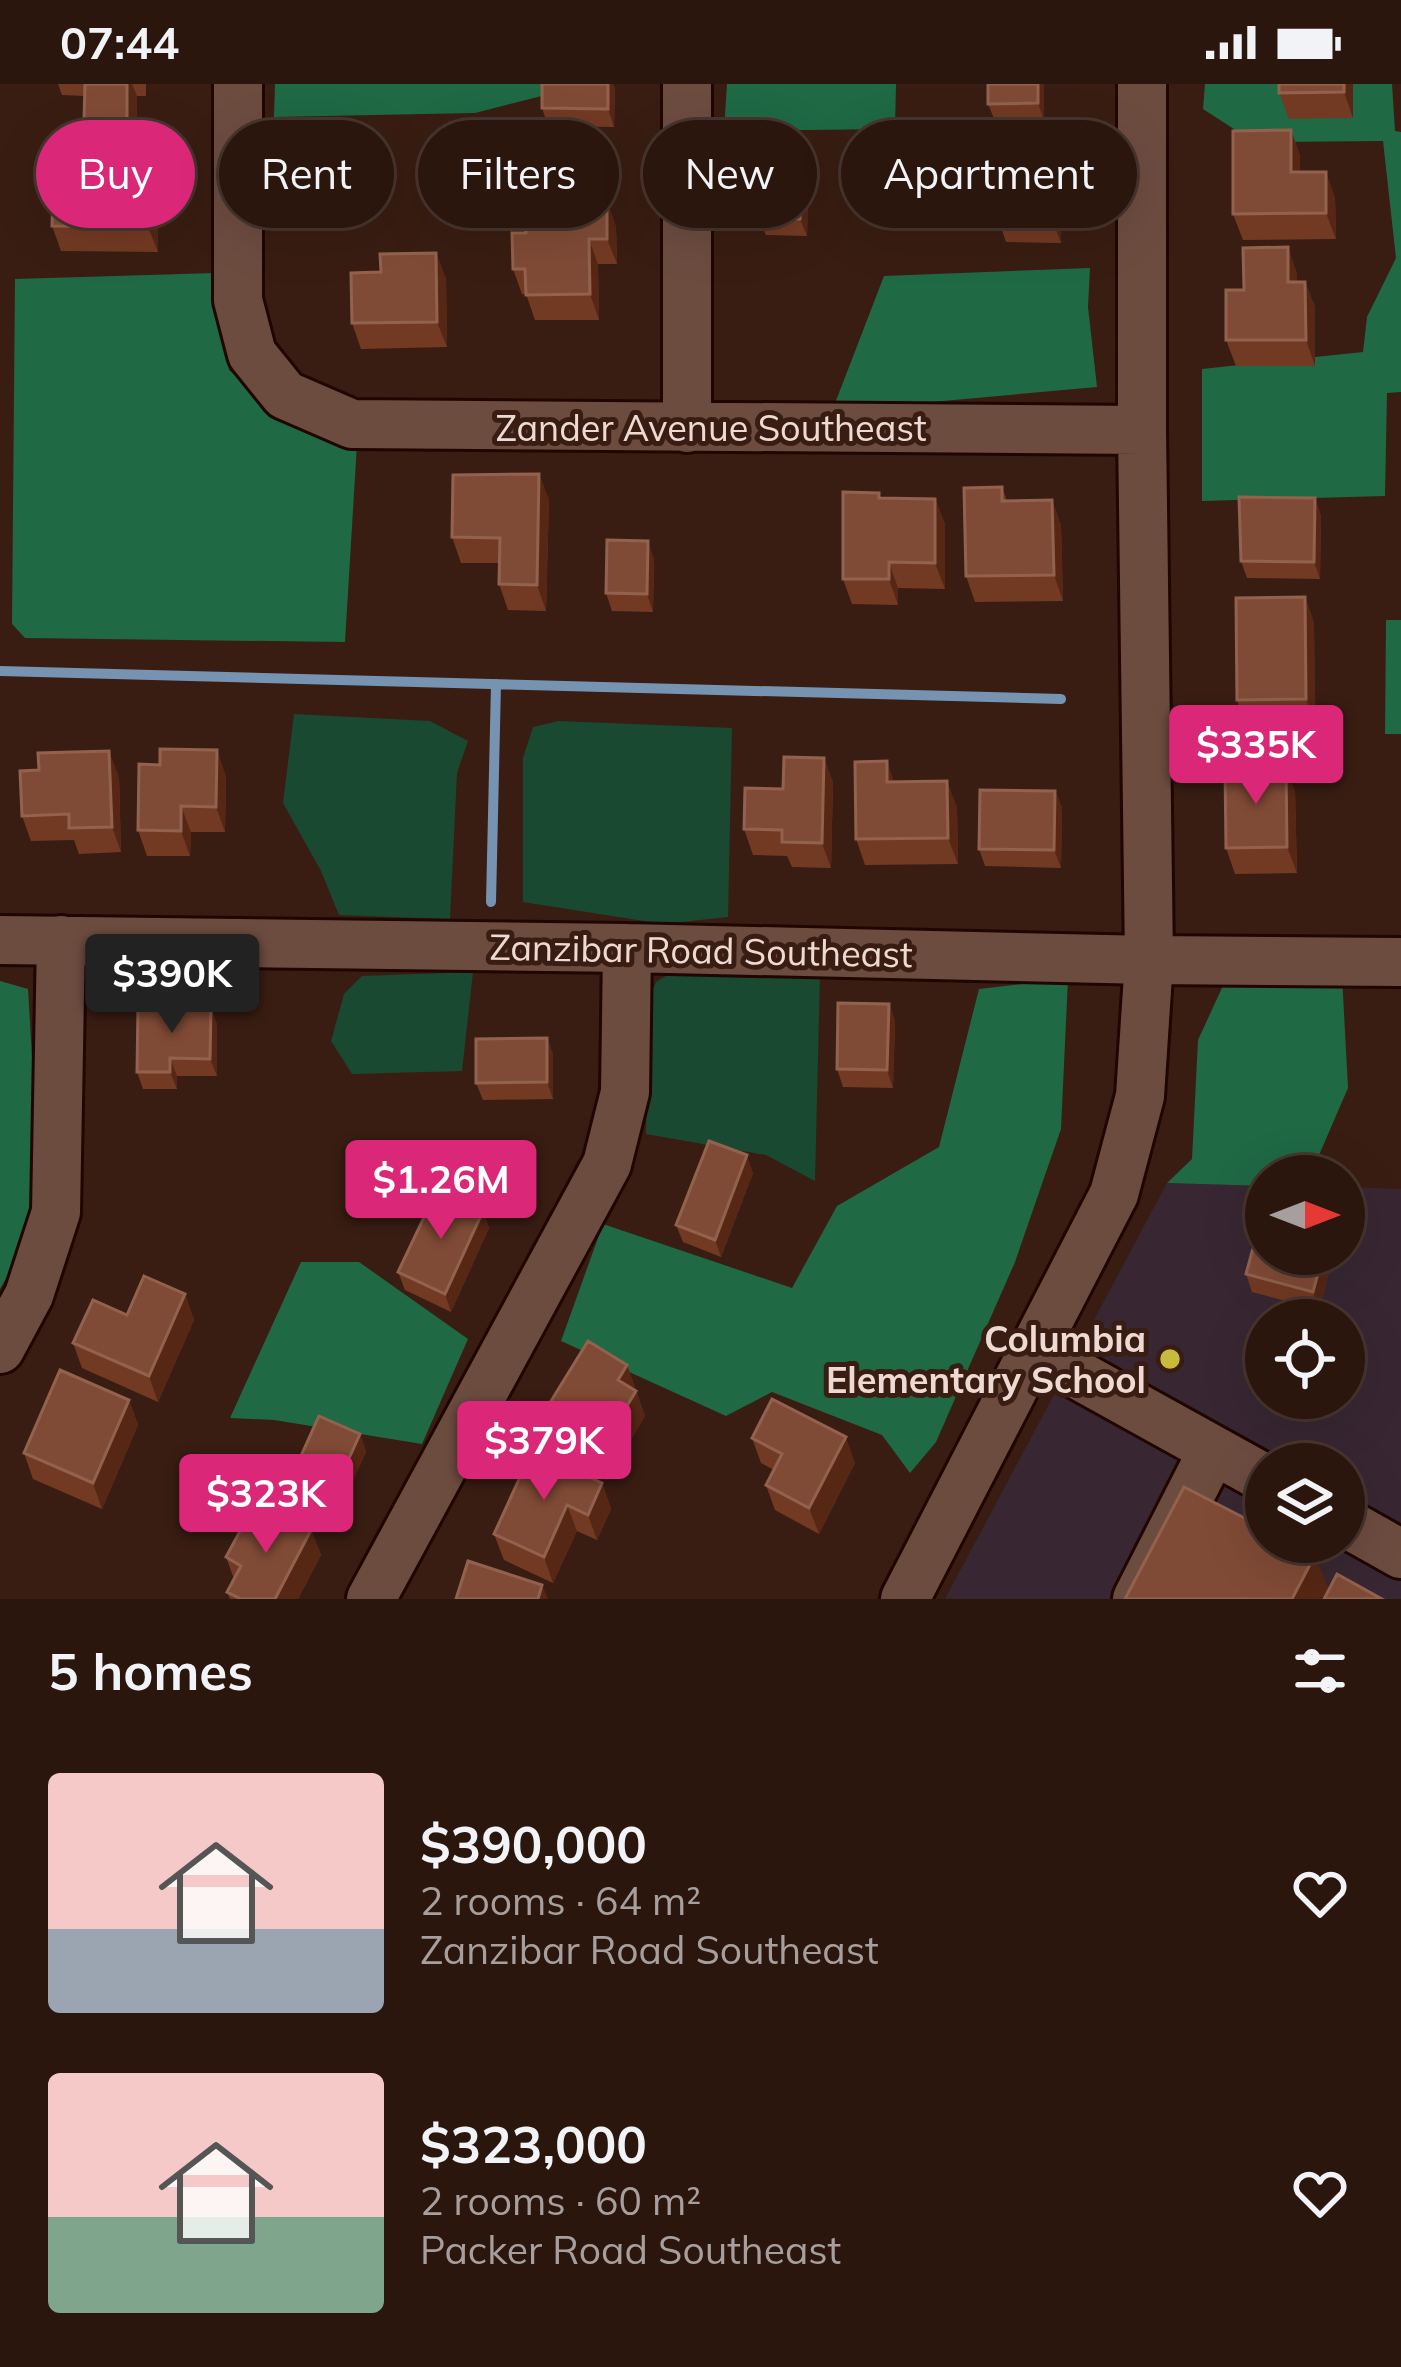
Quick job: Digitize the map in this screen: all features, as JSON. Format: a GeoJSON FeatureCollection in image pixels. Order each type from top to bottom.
{"type":"FeatureCollection","features":[{"type":"Feature","properties":{"kind":"street","name":"Zander Avenue Southeast"},"geometry":{"type":"LineString","coordinates":[[238,84],[238,300],[252,354],[286,395],[352,424],[1142,430]]}},
{"type":"Feature","properties":{"kind":"street"},"geometry":{"type":"LineString","coordinates":[[687,84],[687,428]]}},
{"type":"Feature","properties":{"kind":"street"},"geometry":{"type":"LineString","coordinates":[[904,1599],[1114,1194],[1140,1096],[1149,960],[1142,84]]}},
{"type":"Feature","properties":{"kind":"street","name":"Zanzibar Road Southeast"},"geometry":{"type":"LineString","coordinates":[[0,940],[1401,962]]}},
{"type":"Feature","properties":{"kind":"street"},"geometry":{"type":"LineString","coordinates":[[0,1349],[29,1295],[56,1211],[61,940]]}},
{"type":"Feature","properties":{"kind":"street"},"geometry":{"type":"LineString","coordinates":[[370,1599],[607,1164],[625,1092],[627,948]]}},
{"type":"Feature","properties":{"kind":"street"},"geometry":{"type":"LineString","coordinates":[[1033,1350],[1245,1468]]}},
{"type":"Feature","properties":{"kind":"street"},"geometry":{"type":"LineString","coordinates":[[1137,1599],[1213,1450]]}},
{"type":"Feature","properties":{"kind":"street"},"geometry":{"type":"LineString","coordinates":[[1365,1534],[1401,1554]]}},
{"type":"Feature","properties":{"kind":"shaded area","name":"Columbia Elementary School"},"geometry":{"type":"Polygon","coordinates":[[[1167,1183],[1245,1185],[1245,1275],[1365,1275],[1365,1188],[1401,1189],[1401,1599],[945,1599],[1167,1183]]]}},
{"type":"Feature","properties":{"kind":"green space"},"geometry":{"type":"Polygon","coordinates":[[[275,84],[589,84],[475,113],[274,117],[275,84]]]}},
{"type":"Feature","properties":{"kind":"green space"},"geometry":{"type":"Polygon","coordinates":[[[727,84],[896,84],[895,120],[841,120],[841,130],[817,130],[817,120],[725,120],[727,84]]]}},
{"type":"Feature","properties":{"kind":"green space"},"geometry":{"type":"Polygon","coordinates":[[[1205,84],[1392,84],[1395,131],[1401,132],[1401,392],[1387,393],[1385,496],[1202,501],[1202,369],[1363,352],[1367,317],[1396,258],[1383,141],[1254,142],[1203,109],[1205,84]]]}},
{"type":"Feature","properties":{"kind":"green space"},"geometry":{"type":"Polygon","coordinates":[[[1090,268],[1088,307],[1097,387],[832,411],[884,276],[1090,268]]]}},
{"type":"Feature","properties":{"kind":"green space"},"geometry":{"type":"Polygon","coordinates":[[[215,273],[229,370],[287,417],[357,444],[345,642],[25,638],[12,624],[15,279],[215,273]]]}},
{"type":"Feature","properties":{"kind":"green space"},"geometry":{"type":"Polygon","coordinates":[[[1386,620],[1401,620],[1401,734],[1385,734],[1386,620]]]}},
{"type":"Feature","properties":{"kind":"green space"},"geometry":{"type":"Polygon","coordinates":[[[294,714],[430,721],[468,741],[457,773],[450,919],[339,915],[283,803],[294,714]]]}},
{"type":"Feature","properties":{"kind":"green space"},"geometry":{"type":"Polygon","coordinates":[[[559,721],[732,728],[728,917],[663,924],[523,902],[523,758],[533,727],[559,721]]]}},
{"type":"Feature","properties":{"kind":"green space"},"geometry":{"type":"Polygon","coordinates":[[[687,963],[820,975],[815,1181],[766,1155],[646,1134],[648,1003],[656,982],[687,963]]]}},
{"type":"Feature","properties":{"kind":"green space"},"geometry":{"type":"Polygon","coordinates":[[[473,972],[462,1071],[352,1074],[331,1041],[344,994],[362,976],[473,972]]]}},
{"type":"Feature","properties":{"kind":"green space"},"geometry":{"type":"Polygon","coordinates":[[[1342,975],[1348,1088],[1319,1155],[1245,1155],[1245,1185],[1167,1183],[1192,1159],[1198,1040],[1227,977],[1342,975]]]}},
{"type":"Feature","properties":{"kind":"green space"},"geometry":{"type":"Polygon","coordinates":[[[1068,979],[1061,1129],[1015,1262],[936,1442],[910,1473],[882,1435],[772,1392],[726,1416],[561,1341],[603,1224],[792,1288],[837,1206],[939,1147],[979,989],[1068,979]]]}},
{"type":"Feature","properties":{"kind":"green space"},"geometry":{"type":"Polygon","coordinates":[[[0,981],[28,989],[39,1176],[17,1259],[0,1289],[0,981]]]}},
{"type":"Feature","properties":{"kind":"green space"},"geometry":{"type":"Polygon","coordinates":[[[301,1262],[359,1262],[468,1339],[422,1444],[274,1420],[230,1418],[301,1262]]]}},
{"type":"Feature","properties":{"kind":"building"},"geometry":{"type":"Polygon","coordinates":[[[85,84],[127,84],[127,120],[84,120],[85,84]]]}},
{"type":"Feature","properties":{"kind":"building"},"geometry":{"type":"Polygon","coordinates":[[[542,84],[608,84],[608,109],[542,108],[542,84]]]}},
{"type":"Feature","properties":{"kind":"building"},"geometry":{"type":"Polygon","coordinates":[[[988,84],[1038,84],[1038,103],[988,104],[988,84]]]}},
{"type":"Feature","properties":{"kind":"building"},"geometry":{"type":"Polygon","coordinates":[[[1279,84],[1344,84],[1344,92],[1279,93],[1279,84]]]}},
{"type":"Feature","properties":{"kind":"building"},"geometry":{"type":"Polygon","coordinates":[[[1291,130],[1291,172],[1326,172],[1326,213],[1233,214],[1233,131],[1291,130]]]}},
{"type":"Feature","properties":{"kind":"building"},"geometry":{"type":"Polygon","coordinates":[[[526,228],[607,228],[607,239],[589,239],[590,294],[526,295],[525,269],[513,269],[512,233],[526,233],[526,228]]]}},
{"type":"Feature","properties":{"kind":"building"},"geometry":{"type":"Polygon","coordinates":[[[1288,247],[1288,282],[1305,282],[1306,340],[1226,340],[1226,290],[1244,290],[1243,248],[1288,247]]]}},
{"type":"Feature","properties":{"kind":"building"},"geometry":{"type":"Polygon","coordinates":[[[436,253],[437,322],[352,323],[351,273],[381,272],[380,254],[436,253]]]}},
{"type":"Feature","properties":{"kind":"building"},"geometry":{"type":"Polygon","coordinates":[[[539,474],[537,585],[499,584],[500,538],[452,537],[453,475],[539,474]]]}},
{"type":"Feature","properties":{"kind":"building"},"geometry":{"type":"Polygon","coordinates":[[[1002,487],[1002,501],[1052,500],[1054,575],[966,576],[964,488],[1002,487]]]}},
{"type":"Feature","properties":{"kind":"building"},"geometry":{"type":"Polygon","coordinates":[[[843,492],[935,499],[935,563],[889,562],[889,579],[843,579],[843,492]]]}},
{"type":"Feature","properties":{"kind":"building"},"geometry":{"type":"Polygon","coordinates":[[[1239,497],[1315,498],[1314,562],[1241,561],[1239,497]]]}},
{"type":"Feature","properties":{"kind":"building"},"geometry":{"type":"Polygon","coordinates":[[[607,540],[648,541],[647,594],[606,593],[607,540]]]}},
{"type":"Feature","properties":{"kind":"building"},"geometry":{"type":"Polygon","coordinates":[[[1305,597],[1306,699],[1237,700],[1236,598],[1305,597]]]}},
{"type":"Feature","properties":{"kind":"building"},"geometry":{"type":"Polygon","coordinates":[[[160,749],[217,750],[216,807],[181,806],[181,831],[138,830],[139,764],[160,765],[160,749]]]}},
{"type":"Feature","properties":{"kind":"building"},"geometry":{"type":"Polygon","coordinates":[[[109,751],[112,827],[69,828],[69,814],[22,816],[20,771],[39,770],[38,753],[109,751]]]}},
{"type":"Feature","properties":{"kind":"building"},"geometry":{"type":"Polygon","coordinates":[[[784,757],[824,758],[822,843],[782,842],[782,830],[744,829],[745,788],[783,789],[784,757]]]}},
{"type":"Feature","properties":{"kind":"building"},"geometry":{"type":"Polygon","coordinates":[[[887,761],[887,782],[947,781],[948,838],[856,839],[855,762],[887,761]]]}},
{"type":"Feature","properties":{"kind":"building"},"geometry":{"type":"Polygon","coordinates":[[[1286,766],[1287,847],[1226,848],[1225,767],[1286,766]]]}},
{"type":"Feature","properties":{"kind":"building"},"geometry":{"type":"Polygon","coordinates":[[[980,790],[1055,791],[1054,850],[979,849],[980,790]]]}},
{"type":"Feature","properties":{"kind":"building"},"geometry":{"type":"Polygon","coordinates":[[[838,1003],[889,1004],[887,1070],[837,1069],[838,1003]]]}},
{"type":"Feature","properties":{"kind":"building"},"geometry":{"type":"Polygon","coordinates":[[[138,1007],[211,1008],[210,1059],[170,1058],[170,1072],[137,1072],[138,1007]]]}},
{"type":"Feature","properties":{"kind":"building"},"geometry":{"type":"Polygon","coordinates":[[[547,1038],[547,1082],[476,1083],[476,1039],[547,1038]]]}},
{"type":"Feature","properties":{"kind":"building"},"geometry":{"type":"Polygon","coordinates":[[[709,1141],[747,1155],[715,1240],[676,1225],[709,1141]]]}},
{"type":"Feature","properties":{"kind":"building"},"geometry":{"type":"Polygon","coordinates":[[[437,1190],[483,1211],[445,1294],[398,1272],[437,1190]]]}},
{"type":"Feature","properties":{"kind":"building"},"geometry":{"type":"Polygon","coordinates":[[[1250,1275],[1318,1275],[1313,1292],[1250,1275]]]}},
{"type":"Feature","properties":{"kind":"building"},"geometry":{"type":"Polygon","coordinates":[[[144,1276],[185,1294],[149,1376],[73,1343],[93,1300],[127,1315],[144,1276]]]}},
{"type":"Feature","properties":{"kind":"building"},"geometry":{"type":"Polygon","coordinates":[[[588,1341],[627,1365],[618,1380],[636,1391],[598,1454],[540,1419],[588,1341]]]}},
{"type":"Feature","properties":{"kind":"building"},"geometry":{"type":"Polygon","coordinates":[[[60,1370],[129,1400],[93,1483],[24,1453],[60,1370]]]}},
{"type":"Feature","properties":{"kind":"building"},"geometry":{"type":"Polygon","coordinates":[[[772,1399],[846,1437],[809,1508],[766,1485],[782,1454],[752,1438],[772,1399]]]}},
{"type":"Feature","properties":{"kind":"building"},"geometry":{"type":"Polygon","coordinates":[[[319,1416],[360,1434],[332,1496],[291,1478],[319,1416]]]}},
{"type":"Feature","properties":{"kind":"building"},"geometry":{"type":"Polygon","coordinates":[[[532,1451],[602,1483],[588,1515],[567,1505],[544,1557],[494,1534],[532,1451]]]}},
{"type":"Feature","properties":{"kind":"building"},"geometry":{"type":"Polygon","coordinates":[[[1184,1487],[1245,1518],[1245,1563],[1311,1563],[1292,1599],[1125,1599],[1184,1487]]]}},
{"type":"Feature","properties":{"kind":"building"},"geometry":{"type":"Polygon","coordinates":[[[271,1508],[311,1530],[275,1599],[241,1599],[227,1592],[241,1566],[226,1557],[246,1520],[260,1527],[271,1508]]]}},
{"type":"Feature","properties":{"kind":"building"},"geometry":{"type":"Polygon","coordinates":[[[468,1561],[542,1585],[538,1599],[456,1599],[468,1561]]]}},
{"type":"Feature","properties":{"kind":"building"},"geometry":{"type":"Polygon","coordinates":[[[1337,1574],[1382,1599],[1324,1599],[1337,1574]]]}},
{"type":"Feature","properties":{"kind":"waterway"},"geometry":{"type":"LineString","coordinates":[[0,671],[1061,699]]}},
{"type":"Feature","properties":{"kind":"waterway"},"geometry":{"type":"LineString","coordinates":[[491,902],[496,684]]}},
{"type":"Feature","properties":{"kind":"place","name":"Columbia Elementary School"},"geometry":{"type":"Point","coordinates":[1170,1359]}}]}
